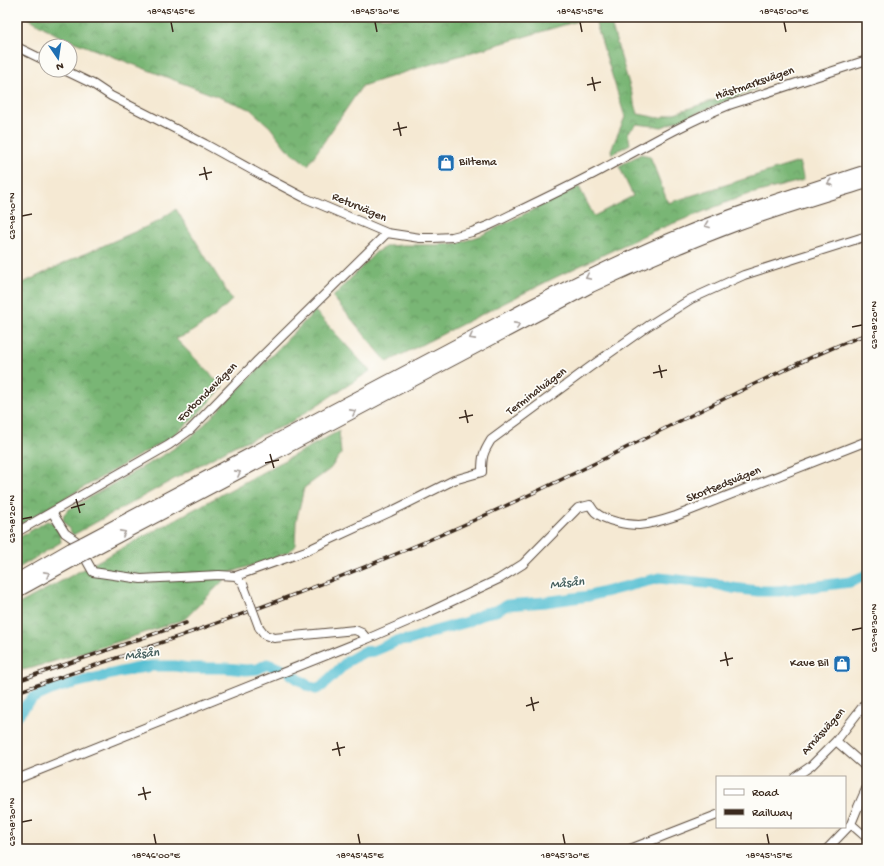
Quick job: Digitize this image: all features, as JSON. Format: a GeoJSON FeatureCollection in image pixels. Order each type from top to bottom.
{"type":"FeatureCollection","features":[{"type":"Feature","properties":{"kind":"highway"},"geometry":{"type":"LineString","coordinates":[[17,591],[86,547],[587,277],[687,232],[867,171]]}},
{"type":"Feature","properties":{"kind":"highway"},"geometry":{"type":"LineString","coordinates":[[86,547],[591,286],[655,257],[727,228],[867,182]]}},
{"type":"Feature","properties":{"kind":"highway"},"geometry":{"type":"LineString","coordinates":[[17,580],[74,554]]}},
{"type":"Feature","properties":{"kind":"street"},"geometry":{"type":"LineString","coordinates":[[17,47],[38,57]]}},
{"type":"Feature","properties":{"kind":"street","name":"Hästmarksvägen"},"geometry":{"type":"LineString","coordinates":[[654,140],[708,113],[729,105],[867,60]]}},
{"type":"Feature","properties":{"kind":"street","name":"Returvägen"},"geometry":{"type":"LineString","coordinates":[[78,77],[94,84],[111,96],[205,144],[299,195],[387,233],[420,238],[452,237],[472,232],[490,225],[597,172],[654,140]]}},
{"type":"Feature","properties":{"kind":"street","name":"Forbondevägen"},"geometry":{"type":"LineString","coordinates":[[17,532],[169,445],[190,430],[258,360],[387,233]]}},
{"type":"Feature","properties":{"kind":"street","name":"Terminalvägen"},"geometry":{"type":"LineString","coordinates":[[236,576],[306,551],[454,480],[482,472],[483,453],[491,440],[648,326],[691,299],[744,275],[867,236]]}},
{"type":"Feature","properties":{"kind":"street","name":"Skortsedsvägen"},"geometry":{"type":"LineString","coordinates":[[367,639],[499,579],[523,564],[578,508],[590,505],[594,512],[601,517],[626,524],[640,525],[655,522],[676,516],[867,441]]}},
{"type":"Feature","properties":{"kind":"street"},"geometry":{"type":"LineString","coordinates":[[17,779],[367,639],[362,633],[355,630],[274,638],[265,635],[259,627],[243,584],[236,576],[219,575],[141,579],[93,572],[75,540],[65,533],[52,512]]}},
{"type":"Feature","properties":{"kind":"street","name":"Arnäsvägen"},"geometry":{"type":"LineString","coordinates":[[797,776],[811,766],[836,741],[867,701]]}},
{"type":"Feature","properties":{"kind":"street"},"geometry":{"type":"LineString","coordinates":[[836,741],[867,768]]}},
{"type":"Feature","properties":{"kind":"street"},"geometry":{"type":"LineString","coordinates":[[827,849],[851,824],[867,787]]}},
{"type":"Feature","properties":{"kind":"street"},"geometry":{"type":"LineString","coordinates":[[630,849],[716,815]]}},
{"type":"Feature","properties":{"kind":"street"},"geometry":{"type":"LineString","coordinates":[[851,824],[867,838]]}},
{"type":"Feature","properties":{"kind":"green space"},"geometry":{"type":"Polygon","coordinates":[[[26,17],[591,17],[362,86],[308,165],[286,148],[270,127],[250,109],[78,43],[78,38],[64,38],[26,17]]]}},
{"type":"Feature","properties":{"kind":"green space"},"geometry":{"type":"Polygon","coordinates":[[[594,17],[609,17],[638,114],[659,118],[755,87],[756,89],[662,127],[637,124],[628,133],[630,144],[612,154],[611,150],[625,117],[594,17]]]}},
{"type":"Feature","properties":{"kind":"green space"},"geometry":{"type":"Polygon","coordinates":[[[641,154],[650,156],[668,203],[799,162],[804,180],[743,196],[649,233],[552,279],[387,362],[333,297],[376,252],[387,246],[459,243],[482,235],[579,187],[594,216],[633,196],[619,166],[641,154]]]}},
{"type":"Feature","properties":{"kind":"green space"},"geometry":{"type":"Polygon","coordinates":[[[176,209],[232,300],[215,316],[188,334],[176,339],[223,387],[193,419],[171,437],[17,526],[17,284],[21,284],[73,259],[155,223],[176,209]]]}},
{"type":"Feature","properties":{"kind":"green space"},"geometry":{"type":"Polygon","coordinates":[[[315,311],[370,371],[286,425],[234,446],[73,535],[63,520],[64,514],[68,510],[167,453],[195,434],[315,311]]]}},
{"type":"Feature","properties":{"kind":"green space"},"geometry":{"type":"Polygon","coordinates":[[[339,431],[341,454],[330,469],[304,488],[296,522],[295,547],[288,552],[268,560],[232,572],[185,619],[114,643],[32,668],[17,671],[17,605],[339,431]]]}},
{"type":"Feature","properties":{"kind":"green space"},"geometry":{"type":"Polygon","coordinates":[[[47,521],[53,523],[60,535],[61,542],[17,569],[17,539],[47,521]]]}},
{"type":"Feature","properties":{"kind":"waterway","name":"Måsån"},"geometry":{"type":"LineString","coordinates":[[291,674],[308,686],[316,689],[322,686],[348,661],[364,652],[374,651],[397,641],[409,640],[467,622],[485,613],[496,611],[507,605],[589,596],[659,578],[715,584],[732,588],[758,591],[779,591],[850,582],[867,575]]}},
{"type":"Feature","properties":{"kind":"waterway","name":"Måsån"},"geometry":{"type":"LineString","coordinates":[[17,716],[33,698],[51,690],[133,669],[152,666],[175,666],[189,668],[226,668],[246,670],[258,669],[267,664],[281,669]]}},
{"type":"Feature","properties":{"kind":"railway"},"geometry":{"type":"LineString","coordinates":[[17,692],[259,608],[399,553],[532,494],[782,371],[867,334]]}},
{"type":"Feature","properties":{"kind":"railway"},"geometry":{"type":"LineString","coordinates":[[17,681],[186,623]]}},
{"type":"Feature","properties":{"kind":"place","name":"Biltema"},"geometry":{"type":"Point","coordinates":[446,163]}},
{"type":"Feature","properties":{"kind":"place","name":"Kave Bil"},"geometry":{"type":"Point","coordinates":[842,664]}}]}
